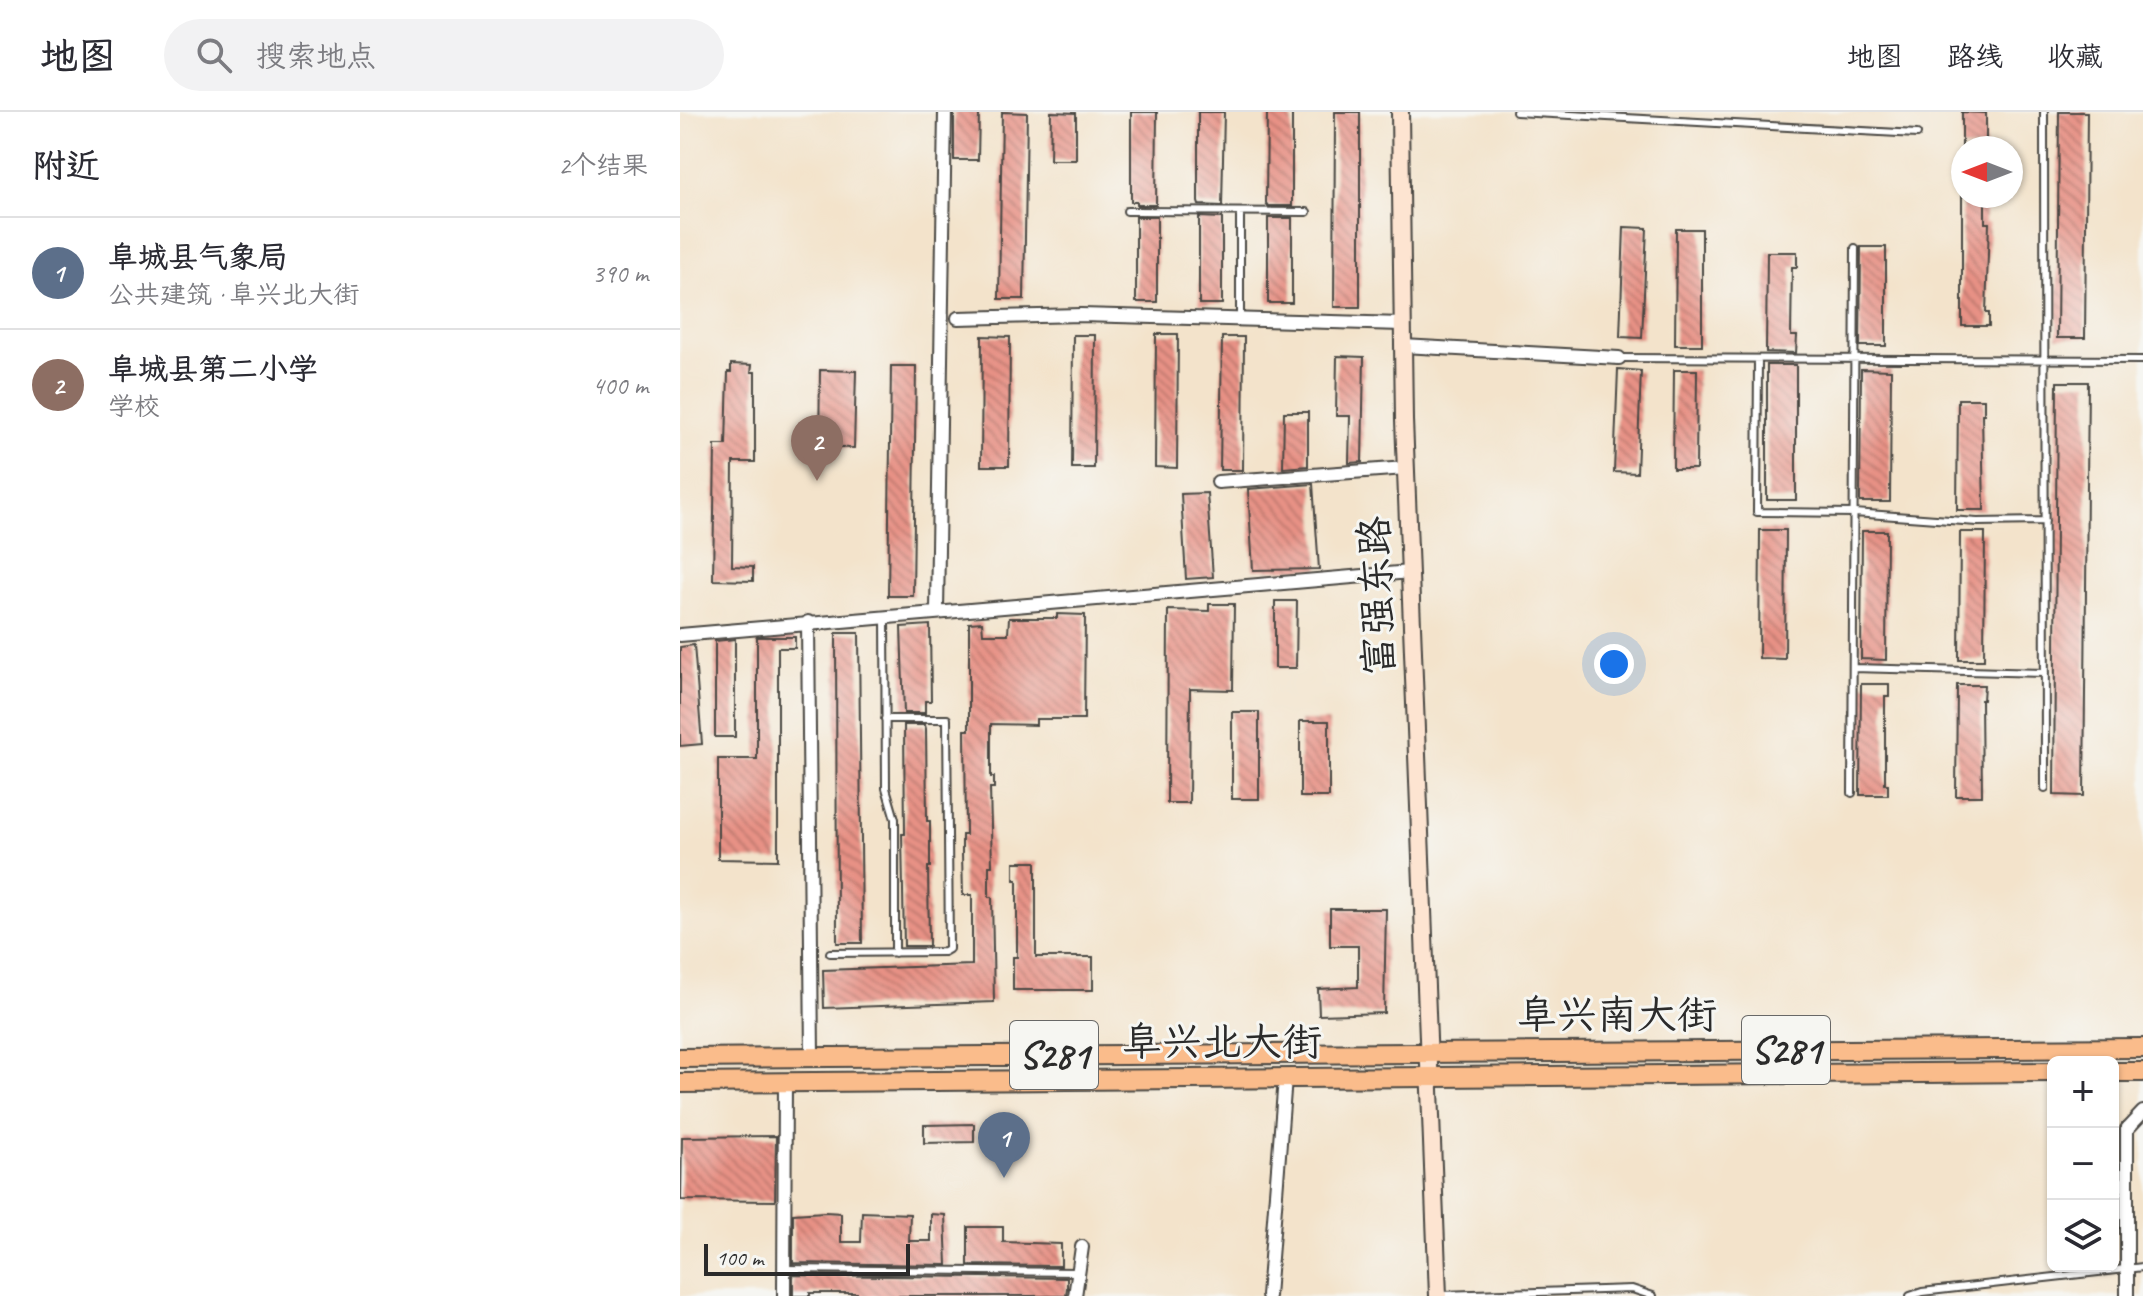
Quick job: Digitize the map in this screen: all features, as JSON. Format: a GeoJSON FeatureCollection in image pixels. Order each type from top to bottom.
{"type":"FeatureCollection","features":[{"type":"Feature","properties":{"kind":"main road","name":"阜兴南大街"},"geometry":{"type":"LineString","coordinates":[[1428,1053],[2143,1048]]}},
{"type":"Feature","properties":{"kind":"main road","name":"阜兴北大街"},"geometry":{"type":"LineString","coordinates":[[680,1058],[1428,1053]]}},
{"type":"Feature","properties":{"kind":"main road","name":"阜兴南大街"},"geometry":{"type":"LineString","coordinates":[[1430,1077],[2047,1072]]}},
{"type":"Feature","properties":{"kind":"main road"},"geometry":{"type":"LineString","coordinates":[[2119,1072],[2143,1072]]}},
{"type":"Feature","properties":{"kind":"main road","name":"阜兴北大街"},"geometry":{"type":"LineString","coordinates":[[680,1083],[1430,1077]]}},
{"type":"Feature","properties":{"kind":"street"},"geometry":{"type":"LineString","coordinates":[[937,611],[945,112]]}},
{"type":"Feature","properties":{"kind":"street","name":"富强东路"},"geometry":{"type":"LineString","coordinates":[[1400,112],[1406,468],[1438,1296]]}},
{"type":"Feature","properties":{"kind":"street"},"geometry":{"type":"LineString","coordinates":[[958,318],[1081,315],[1403,324]]}},
{"type":"Feature","properties":{"kind":"street"},"geometry":{"type":"LineString","coordinates":[[1403,346],[1619,358]]}},
{"type":"Feature","properties":{"kind":"street"},"geometry":{"type":"LineString","coordinates":[[1218,482],[1406,468]]}},
{"type":"Feature","properties":{"kind":"street"},"geometry":{"type":"LineString","coordinates":[[680,635],[1410,572]]}},
{"type":"Feature","properties":{"kind":"street"},"geometry":{"type":"LineString","coordinates":[[808,622],[812,1057]]}},
{"type":"Feature","properties":{"kind":"street"},"geometry":{"type":"LineString","coordinates":[[1268,1296],[1285,1078]]}},
{"type":"Feature","properties":{"kind":"street"},"geometry":{"type":"LineString","coordinates":[[784,1296],[785,1082]]}},
{"type":"Feature","properties":{"kind":"street"},"geometry":{"type":"LineString","coordinates":[[2127,1296],[2127,1129],[2143,1112]]}},
{"type":"Feature","properties":{"kind":"street"},"geometry":{"type":"LineString","coordinates":[[1075,1296],[1082,1247]]}},
{"type":"Feature","properties":{"kind":"lane"},"geometry":{"type":"LineString","coordinates":[[1516,112],[1917,134]]}},
{"type":"Feature","properties":{"kind":"lane"},"geometry":{"type":"LineString","coordinates":[[2044,112],[2045,788]]}},
{"type":"Feature","properties":{"kind":"lane"},"geometry":{"type":"LineString","coordinates":[[1127,211],[1307,212]]}},
{"type":"Feature","properties":{"kind":"lane"},"geometry":{"type":"LineString","coordinates":[[1240,212],[1240,319]]}},
{"type":"Feature","properties":{"kind":"lane"},"geometry":{"type":"LineString","coordinates":[[1852,793],[1855,248]]}},
{"type":"Feature","properties":{"kind":"lane"},"geometry":{"type":"LineString","coordinates":[[1619,358],[2143,360]]}},
{"type":"Feature","properties":{"kind":"lane"},"geometry":{"type":"LineString","coordinates":[[1758,359],[1757,512],[1854,513],[1977,522],[2045,521]]}},
{"type":"Feature","properties":{"kind":"lane"},"geometry":{"type":"LineString","coordinates":[[885,616],[886,788],[895,819],[895,953]]}},
{"type":"Feature","properties":{"kind":"lane"},"geometry":{"type":"LineString","coordinates":[[1853,668],[2045,673]]}},
{"type":"Feature","properties":{"kind":"lane"},"geometry":{"type":"LineString","coordinates":[[830,953],[944,952],[949,949],[947,719],[885,719]]}},
{"type":"Feature","properties":{"kind":"lane"},"geometry":{"type":"LineString","coordinates":[[1910,1296],[1922,1292],[2143,1267]]}},
{"type":"Feature","properties":{"kind":"lane"},"geometry":{"type":"LineString","coordinates":[[784,1269],[1078,1272]]}},
{"type":"Feature","properties":{"kind":"lane"},"geometry":{"type":"LineString","coordinates":[[1438,1296],[1632,1289],[1653,1296]]}},
{"type":"Feature","properties":{"kind":"building"},"geometry":{"type":"Polygon","coordinates":[[[954,112],[979,112],[978,160],[954,160],[954,112]]]}},
{"type":"Feature","properties":{"kind":"building"},"geometry":{"type":"Polygon","coordinates":[[[1002,112],[1027,113],[1024,299],[999,299],[1002,112]]]}},
{"type":"Feature","properties":{"kind":"building"},"geometry":{"type":"Polygon","coordinates":[[[1051,112],[1076,113],[1076,160],[1050,160],[1051,112]]]}},
{"type":"Feature","properties":{"kind":"building"},"geometry":{"type":"Polygon","coordinates":[[[1131,112],[1157,112],[1156,205],[1131,202],[1131,112]]]}},
{"type":"Feature","properties":{"kind":"building"},"geometry":{"type":"Polygon","coordinates":[[[1198,112],[1224,112],[1222,206],[1199,205],[1198,202],[1198,112]]]}},
{"type":"Feature","properties":{"kind":"building"},"geometry":{"type":"Polygon","coordinates":[[[1267,112],[1292,112],[1292,206],[1268,206],[1266,203],[1267,112]]]}},
{"type":"Feature","properties":{"kind":"building"},"geometry":{"type":"Polygon","coordinates":[[[1335,112],[1360,112],[1360,307],[1334,307],[1335,112]]]}},
{"type":"Feature","properties":{"kind":"building"},"geometry":{"type":"Polygon","coordinates":[[[1962,112],[1986,113],[1986,136],[1962,136],[1962,112]]]}},
{"type":"Feature","properties":{"kind":"building"},"geometry":{"type":"Polygon","coordinates":[[[2059,112],[2087,112],[2085,338],[2057,338],[2059,112]]]}},
{"type":"Feature","properties":{"kind":"building"},"geometry":{"type":"Polygon","coordinates":[[[1962,208],[1985,208],[1985,223],[1989,223],[1986,313],[1989,313],[1989,326],[1962,326],[1962,208]]]}},
{"type":"Feature","properties":{"kind":"building"},"geometry":{"type":"Polygon","coordinates":[[[1136,217],[1157,217],[1157,302],[1136,302],[1136,217]]]}},
{"type":"Feature","properties":{"kind":"building"},"geometry":{"type":"Polygon","coordinates":[[[1199,217],[1222,218],[1222,304],[1199,304],[1199,217]]]}},
{"type":"Feature","properties":{"kind":"building"},"geometry":{"type":"Polygon","coordinates":[[[1268,218],[1292,218],[1292,303],[1268,303],[1268,218]]]}},
{"type":"Feature","properties":{"kind":"building"},"geometry":{"type":"Polygon","coordinates":[[[1624,227],[1647,228],[1642,338],[1620,337],[1624,227]]]}},
{"type":"Feature","properties":{"kind":"building"},"geometry":{"type":"Polygon","coordinates":[[[1676,229],[1702,229],[1702,345],[1675,345],[1676,229]]]}},
{"type":"Feature","properties":{"kind":"building"},"geometry":{"type":"Polygon","coordinates":[[[1861,247],[1886,247],[1886,346],[1860,346],[1861,247]]]}},
{"type":"Feature","properties":{"kind":"building"},"geometry":{"type":"Polygon","coordinates":[[[1767,252],[1797,252],[1797,267],[1792,267],[1791,336],[1797,336],[1796,353],[1766,352],[1767,252]]]}},
{"type":"Feature","properties":{"kind":"building"},"geometry":{"type":"Polygon","coordinates":[[[1156,334],[1178,334],[1177,468],[1155,467],[1156,334]]]}},
{"type":"Feature","properties":{"kind":"building"},"geometry":{"type":"Polygon","coordinates":[[[1073,335],[1095,335],[1094,468],[1072,468],[1073,335]]]}},
{"type":"Feature","properties":{"kind":"building"},"geometry":{"type":"Polygon","coordinates":[[[982,336],[1010,337],[1009,466],[981,466],[982,336]]]}},
{"type":"Feature","properties":{"kind":"building"},"geometry":{"type":"Polygon","coordinates":[[[1222,337],[1244,337],[1243,470],[1220,470],[1222,337]]]}},
{"type":"Feature","properties":{"kind":"building"},"geometry":{"type":"Polygon","coordinates":[[[1337,356],[1364,357],[1362,462],[1349,463],[1350,416],[1336,416],[1337,356]]]}},
{"type":"Feature","properties":{"kind":"building"},"geometry":{"type":"Polygon","coordinates":[[[731,364],[752,365],[751,372],[755,372],[755,462],[733,462],[732,566],[753,567],[753,581],[713,580],[715,445],[726,445],[728,372],[731,372],[731,364]]]}},
{"type":"Feature","properties":{"kind":"building"},"geometry":{"type":"Polygon","coordinates":[[[1767,365],[1796,365],[1796,500],[1767,500],[1767,365]]]}},
{"type":"Feature","properties":{"kind":"building"},"geometry":{"type":"Polygon","coordinates":[[[891,366],[916,366],[913,596],[888,596],[891,366]]]}},
{"type":"Feature","properties":{"kind":"building"},"geometry":{"type":"Polygon","coordinates":[[[1618,369],[1641,371],[1637,473],[1614,472],[1618,369]]]}},
{"type":"Feature","properties":{"kind":"building"},"geometry":{"type":"Polygon","coordinates":[[[1861,369],[1891,370],[1890,502],[1860,502],[1861,369]]]}},
{"type":"Feature","properties":{"kind":"building"},"geometry":{"type":"Polygon","coordinates":[[[820,370],[856,371],[854,448],[819,447],[820,370]]]}},
{"type":"Feature","properties":{"kind":"building"},"geometry":{"type":"Polygon","coordinates":[[[1674,370],[1697,370],[1696,469],[1673,469],[1674,370]]]}},
{"type":"Feature","properties":{"kind":"building"},"geometry":{"type":"Polygon","coordinates":[[[2057,382],[2088,382],[2084,796],[2054,795],[2057,382]]]}},
{"type":"Feature","properties":{"kind":"building"},"geometry":{"type":"Polygon","coordinates":[[[1958,399],[1984,399],[1984,510],[1957,510],[1958,399]]]}},
{"type":"Feature","properties":{"kind":"building"},"geometry":{"type":"Polygon","coordinates":[[[1284,412],[1308,412],[1308,466],[1283,468],[1284,412]]]}},
{"type":"Feature","properties":{"kind":"building"},"geometry":{"type":"Polygon","coordinates":[[[1313,484],[1319,569],[1253,570],[1248,489],[1313,484]]]}},
{"type":"Feature","properties":{"kind":"building"},"geometry":{"type":"Polygon","coordinates":[[[1207,493],[1213,577],[1186,579],[1181,494],[1207,493]]]}},
{"type":"Feature","properties":{"kind":"building"},"geometry":{"type":"Polygon","coordinates":[[[1760,530],[1786,530],[1785,659],[1759,658],[1760,530]]]}},
{"type":"Feature","properties":{"kind":"building"},"geometry":{"type":"Polygon","coordinates":[[[1862,531],[1887,531],[1886,660],[1861,659],[1862,531]]]}},
{"type":"Feature","properties":{"kind":"building"},"geometry":{"type":"Polygon","coordinates":[[[1960,532],[1985,532],[1984,660],[1959,660],[1960,532]]]}},
{"type":"Feature","properties":{"kind":"building"},"geometry":{"type":"Polygon","coordinates":[[[1275,601],[1297,601],[1296,668],[1275,668],[1275,601]]]}},
{"type":"Feature","properties":{"kind":"building"},"geometry":{"type":"Polygon","coordinates":[[[1209,604],[1234,604],[1233,690],[1190,689],[1189,803],[1167,803],[1168,610],[1209,611],[1209,604]]]}},
{"type":"Feature","properties":{"kind":"building"},"geometry":{"type":"Polygon","coordinates":[[[1057,614],[1085,615],[1084,719],[1036,719],[1036,725],[991,724],[991,777],[994,777],[994,788],[990,788],[992,866],[989,866],[989,897],[992,897],[994,1002],[824,1008],[823,970],[972,965],[972,895],[963,895],[962,854],[962,835],[966,835],[965,730],[969,730],[969,623],[982,622],[983,634],[1008,634],[1009,618],[1057,618],[1057,614]]]}},
{"type":"Feature","properties":{"kind":"building"},"geometry":{"type":"Polygon","coordinates":[[[930,625],[931,701],[925,701],[925,713],[904,713],[901,627],[930,625]]]}},
{"type":"Feature","properties":{"kind":"building"},"geometry":{"type":"Polygon","coordinates":[[[836,633],[859,633],[862,943],[837,943],[836,633]]]}},
{"type":"Feature","properties":{"kind":"building"},"geometry":{"type":"Polygon","coordinates":[[[757,637],[795,637],[795,648],[778,648],[778,860],[718,859],[718,759],[757,759],[757,637]]]}},
{"type":"Feature","properties":{"kind":"building"},"geometry":{"type":"Polygon","coordinates":[[[735,639],[735,737],[715,737],[715,641],[735,639]]]}},
{"type":"Feature","properties":{"kind":"building"},"geometry":{"type":"Polygon","coordinates":[[[694,645],[702,744],[680,746],[680,647],[694,645]]]}},
{"type":"Feature","properties":{"kind":"building"},"geometry":{"type":"Polygon","coordinates":[[[1861,684],[1889,684],[1889,697],[1885,697],[1885,784],[1888,784],[1888,795],[1860,795],[1861,684]]]}},
{"type":"Feature","properties":{"kind":"building"},"geometry":{"type":"Polygon","coordinates":[[[1957,685],[1984,685],[1981,700],[1982,796],[1956,796],[1957,685]]]}},
{"type":"Feature","properties":{"kind":"building"},"geometry":{"type":"Polygon","coordinates":[[[1232,712],[1259,712],[1259,799],[1232,799],[1232,712]]]}},
{"type":"Feature","properties":{"kind":"building"},"geometry":{"type":"Polygon","coordinates":[[[1300,721],[1329,721],[1329,797],[1300,797],[1300,721]]]}},
{"type":"Feature","properties":{"kind":"building"},"geometry":{"type":"Polygon","coordinates":[[[904,725],[925,725],[926,729],[927,821],[930,821],[929,946],[904,946],[904,725]]]}},
{"type":"Feature","properties":{"kind":"building"},"geometry":{"type":"Polygon","coordinates":[[[1014,862],[1036,862],[1036,957],[1093,957],[1093,990],[1013,990],[1013,957],[1017,957],[1017,880],[1014,880],[1014,862]]]}},
{"type":"Feature","properties":{"kind":"building"},"geometry":{"type":"Polygon","coordinates":[[[1330,909],[1386,909],[1384,1013],[1319,1015],[1318,989],[1358,987],[1358,946],[1330,946],[1330,909]]]}},
{"type":"Feature","properties":{"kind":"building"},"geometry":{"type":"Polygon","coordinates":[[[974,1124],[974,1142],[924,1143],[924,1125],[974,1124]]]}},
{"type":"Feature","properties":{"kind":"building"},"geometry":{"type":"Polygon","coordinates":[[[776,1136],[775,1201],[681,1200],[682,1137],[776,1136]]]}},
{"type":"Feature","properties":{"kind":"building"},"geometry":{"type":"Polygon","coordinates":[[[862,1212],[910,1214],[909,1241],[931,1241],[931,1214],[945,1215],[947,1265],[793,1263],[793,1214],[841,1213],[841,1242],[861,1242],[862,1212]]]}},
{"type":"Feature","properties":{"kind":"building"},"geometry":{"type":"Polygon","coordinates":[[[968,1227],[1003,1227],[1003,1242],[1061,1244],[1061,1266],[968,1265],[968,1227]]]}},
{"type":"Feature","properties":{"kind":"building"},"geometry":{"type":"Polygon","coordinates":[[[793,1275],[1067,1278],[1067,1288],[1066,1296],[857,1296],[857,1293],[810,1293],[810,1296],[793,1296],[793,1275]]]}},
{"type":"Feature","properties":{"kind":"place","name":"阜城县第二小学"},"geometry":{"type":"Point","coordinates":[817,481]}},
{"type":"Feature","properties":{"kind":"place","name":"阜城县气象局"},"geometry":{"type":"Point","coordinates":[1004,1178]}}]}
